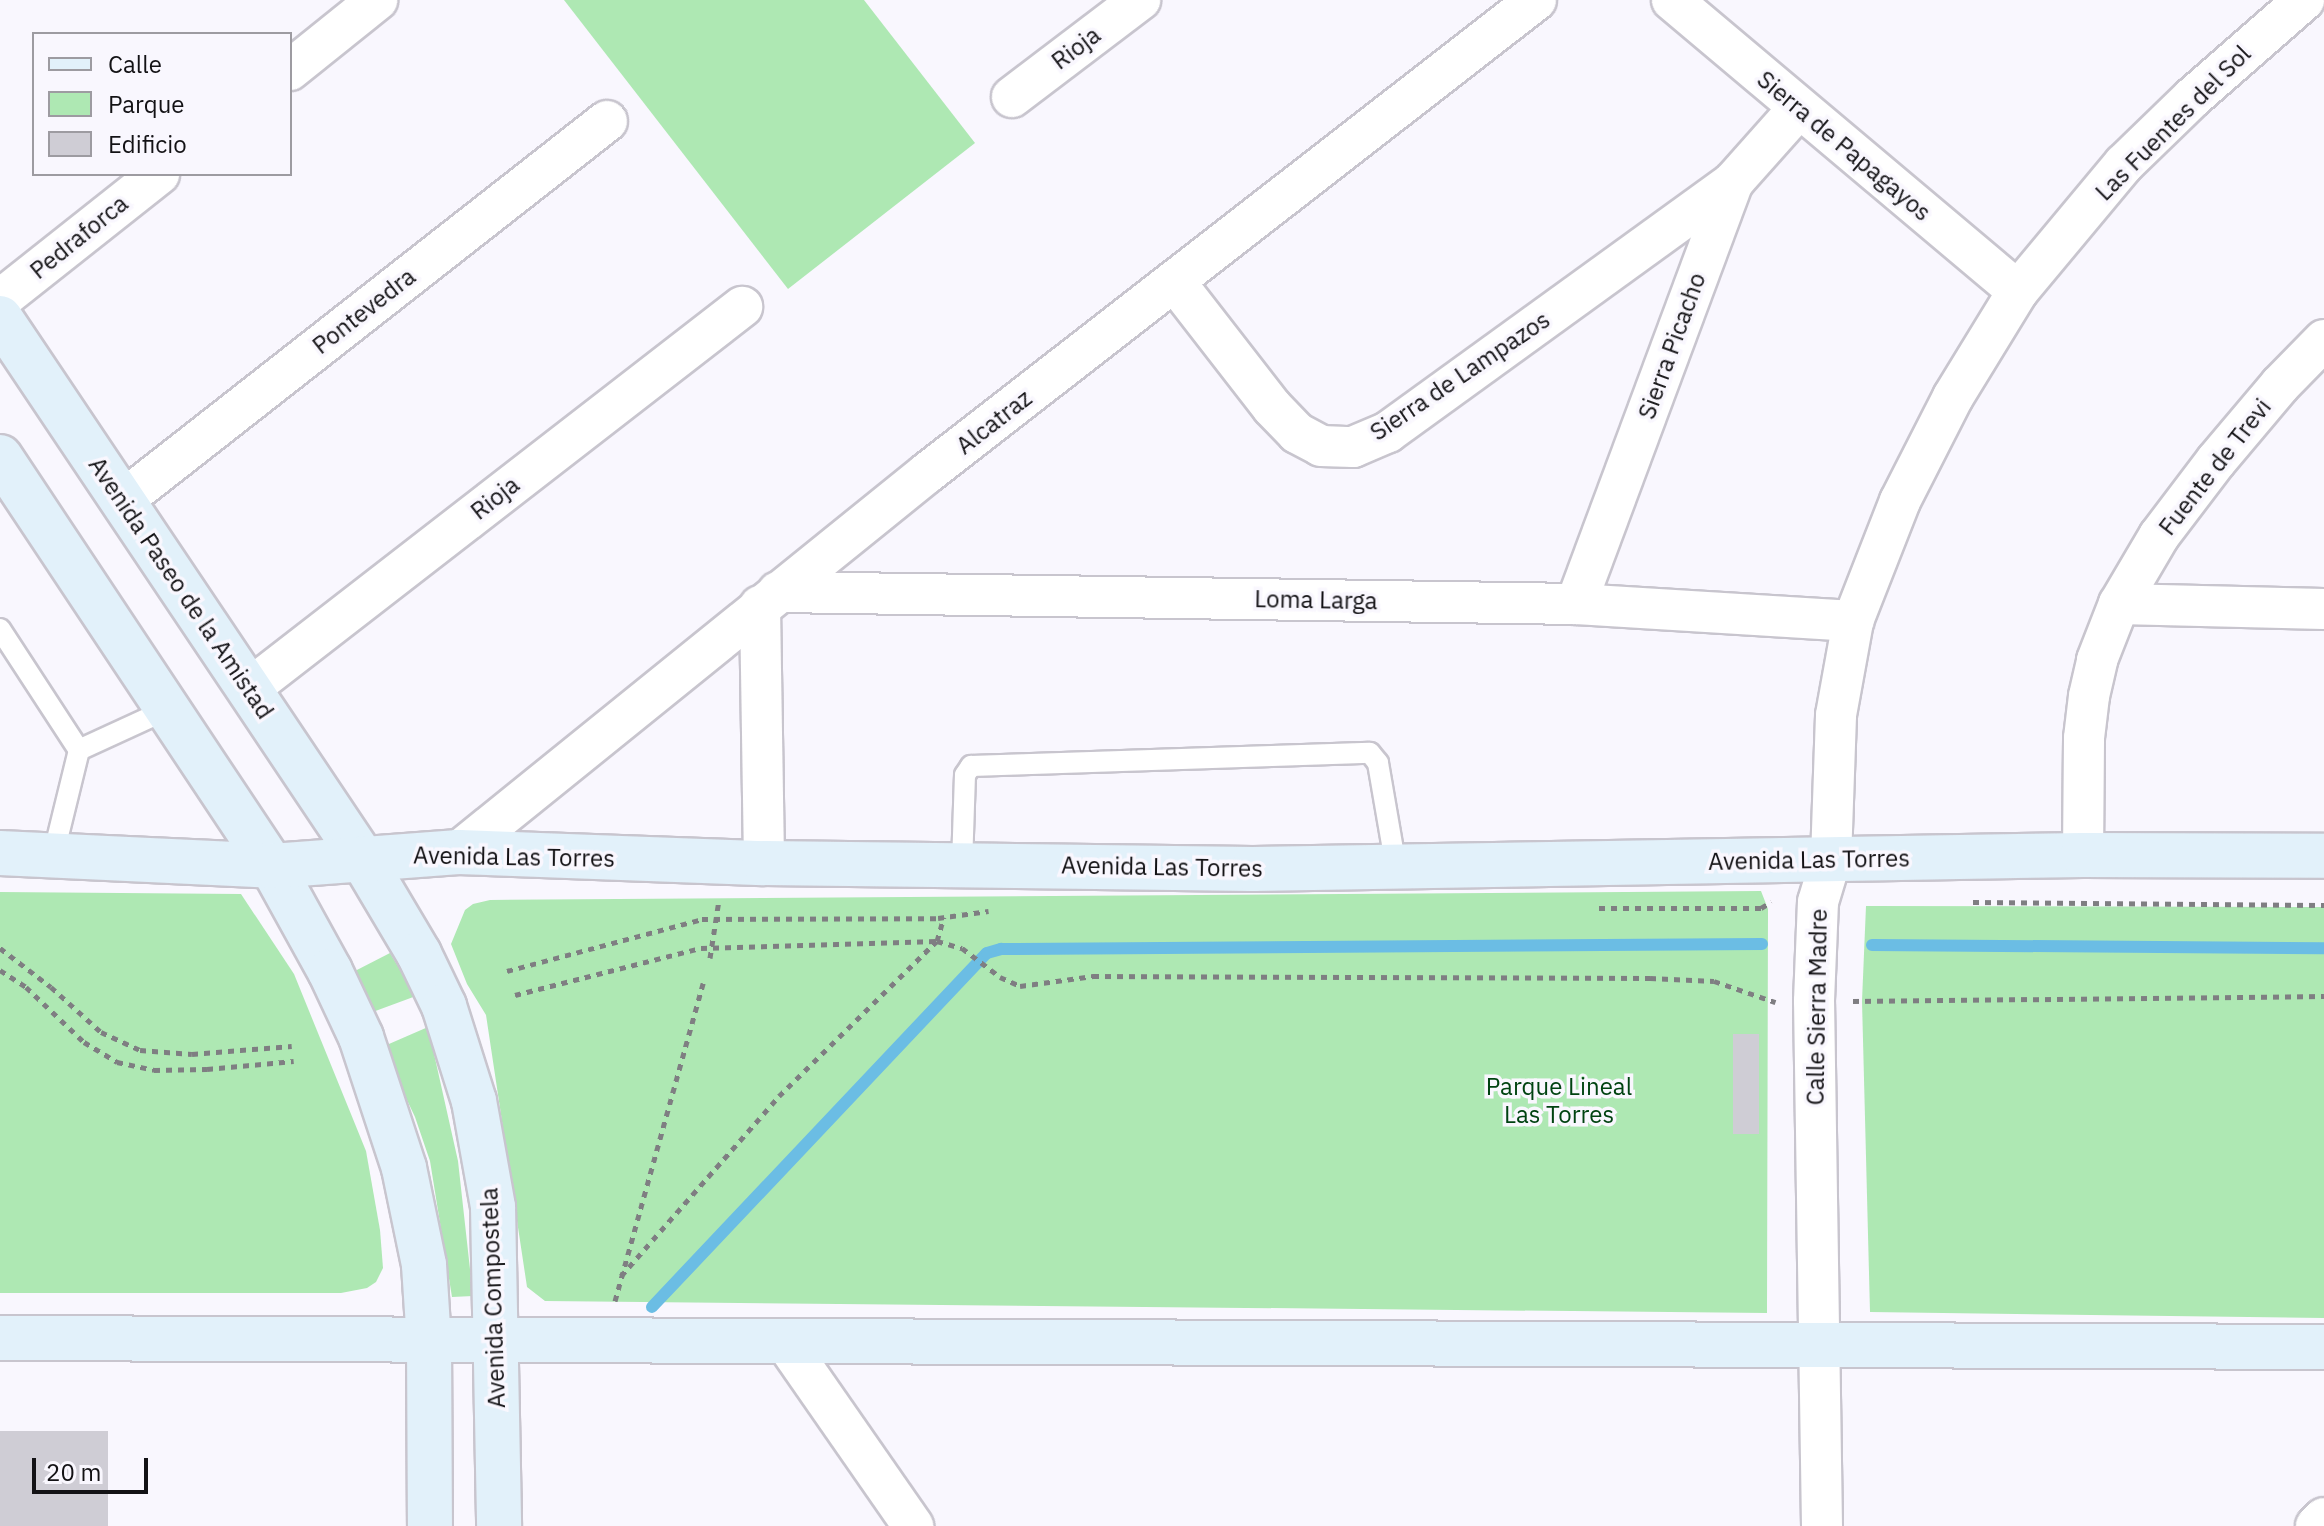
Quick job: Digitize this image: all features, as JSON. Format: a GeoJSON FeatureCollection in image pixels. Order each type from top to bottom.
{"type":"FeatureCollection","features":[{"type":"Feature","properties":{"kind":"street"},"geometry":{"type":"LineString","coordinates":[[292,68],[377,0]]}},
{"type":"Feature","properties":{"kind":"street","name":"Rioja"},"geometry":{"type":"LineString","coordinates":[[1012,97],[1140,0]]}},
{"type":"Feature","properties":{"kind":"street","name":"Alcatraz"},"geometry":{"type":"LineString","coordinates":[[458,852],[769,599],[1536,0]]}},
{"type":"Feature","properties":{"kind":"street","name":"Sierra de Papagayos"},"geometry":{"type":"LineString","coordinates":[[1672,0],[2018,291]]}},
{"type":"Feature","properties":{"kind":"street","name":"Las Fuentes del Sol"},"geometry":{"type":"LineString","coordinates":[[2018,291],[2124,164],[2192,98],[2304,0]]}},
{"type":"Feature","properties":{"kind":"street","name":"Sierra Picacho"},"geometry":{"type":"LineString","coordinates":[[1576,604],[1733,182],[1799,108]]}},
{"type":"Feature","properties":{"kind":"street","name":"Pontevedra"},"geometry":{"type":"LineString","coordinates":[[122,501],[607,121]]}},
{"type":"Feature","properties":{"kind":"street","name":"Pedraforca"},"geometry":{"type":"LineString","coordinates":[[0,300],[156,176]]}},
{"type":"Feature","properties":{"kind":"street","name":"Sierra de Lampazos"},"geometry":{"type":"LineString","coordinates":[[1175,282],[1272,407],[1297,433],[1321,446],[1353,447],[1388,432],[1733,182]]}},
{"type":"Feature","properties":{"kind":"street","name":"Calle Sierra Madre"},"geometry":{"type":"LineString","coordinates":[[1822,1526],[1814,1001],[1818,902],[1831,859],[1836,715],[1853,621],[1900,501],[1953,397],[2018,291]]}},
{"type":"Feature","properties":{"kind":"street","name":"Rioja"},"geometry":{"type":"LineString","coordinates":[[249,689],[742,307]]}},
{"type":"Feature","properties":{"kind":"street","name":"Avenida Paseo de la Amistad"},"geometry":{"type":"LineString","coordinates":[[0,318],[362,858]]}},
{"type":"Feature","properties":{"kind":"street","name":"Fuente de Trevi"},"geometry":{"type":"LineString","coordinates":[[2083,855],[2084,738],[2089,696],[2097,660],[2119,604],[2159,536],[2216,461],[2280,385],[2324,340]]}},
{"type":"Feature","properties":{"kind":"street"},"geometry":{"type":"LineString","coordinates":[[0,457],[272,866],[330,971],[361,1037],[384,1102],[413,1204],[424,1265],[429,1342],[430,1526]]}},
{"type":"Feature","properties":{"kind":"street"},"geometry":{"type":"LineString","coordinates":[[764,863],[769,599]]}},
{"type":"Feature","properties":{"kind":"street","name":"Loma Larga"},"geometry":{"type":"LineString","coordinates":[[769,599],[1576,604],[1853,621]]}},
{"type":"Feature","properties":{"kind":"street"},"geometry":{"type":"LineString","coordinates":[[2119,604],[2324,609]]}},
{"type":"Feature","properties":{"kind":"street","name":"Avenida Las Torres"},"geometry":{"type":"LineString","coordinates":[[0,853],[272,866],[458,852],[764,863],[1253,869],[2083,855],[2324,856]]}},
{"type":"Feature","properties":{"kind":"street","name":"Avenida Compostela"},"geometry":{"type":"LineString","coordinates":[[362,858],[419,954],[444,1006],[465,1062],[483,1137],[493,1207],[499,1526]]}},
{"type":"Feature","properties":{"kind":"street"},"geometry":{"type":"LineString","coordinates":[[0,1338],[2324,1347]]}},
{"type":"Feature","properties":{"kind":"street"},"geometry":{"type":"LineString","coordinates":[[786,1343],[913,1526]]}},
{"type":"Feature","properties":{"kind":"street"},"geometry":{"type":"LineString","coordinates":[[2316,1526],[2324,1518]]}},
{"type":"Feature","properties":{"kind":"lane"},"geometry":{"type":"LineString","coordinates":[[0,629],[79,750],[53,856]]}},
{"type":"Feature","properties":{"kind":"lane"},"geometry":{"type":"LineString","coordinates":[[79,750],[168,709]]}},
{"type":"Feature","properties":{"kind":"lane"},"geometry":{"type":"LineString","coordinates":[[962,865],[965,775],[971,766],[1370,753],[1378,763],[1396,867]]}},
{"type":"Feature","properties":{"kind":"path"},"geometry":{"type":"LineString","coordinates":[[710,958],[721,891]]}},
{"type":"Feature","properties":{"kind":"path"},"geometry":{"type":"LineString","coordinates":[[1593,908],[1761,908],[1772,902]]}},
{"type":"Feature","properties":{"kind":"path"},"geometry":{"type":"LineString","coordinates":[[1958,902],[2324,905]]}},
{"type":"Feature","properties":{"kind":"path"},"geometry":{"type":"LineString","coordinates":[[507,971],[688,921],[716,918],[944,917],[994,910]]}},
{"type":"Feature","properties":{"kind":"path"},"geometry":{"type":"LineString","coordinates":[[621,1276],[779,1096],[937,941],[944,917]]}},
{"type":"Feature","properties":{"kind":"path"},"geometry":{"type":"LineString","coordinates":[[515,995],[711,947],[937,941],[962,948],[986,968],[1020,986],[1093,976],[1695,979],[1714,981],[1773,1002]]}},
{"type":"Feature","properties":{"kind":"path"},"geometry":{"type":"LineString","coordinates":[[0,948],[51,987],[101,1032],[140,1050],[192,1054],[292,1046]]}},
{"type":"Feature","properties":{"kind":"path"},"geometry":{"type":"LineString","coordinates":[[0,970],[26,987],[84,1042],[117,1062],[154,1070],[207,1069],[294,1061]]}},
{"type":"Feature","properties":{"kind":"path"},"geometry":{"type":"LineString","coordinates":[[612,1310],[703,983]]}},
{"type":"Feature","properties":{"kind":"path"},"geometry":{"type":"LineString","coordinates":[[1857,1001],[2324,996]]}},
{"type":"Feature","properties":{"kind":"green space"},"geometry":{"type":"Polygon","coordinates":[[[564,0],[864,0],[975,143],[788,289],[564,0]]]}},
{"type":"Feature","properties":{"kind":"green space","name":"Parque Lineal Las Torres"},"geometry":{"type":"Polygon","coordinates":[[[1761,891],[1768,909],[1767,1313],[545,1301],[527,1287],[486,1015],[467,984],[451,944],[465,910],[473,904],[490,900],[1761,891]]]}},
{"type":"Feature","properties":{"kind":"green space"},"geometry":{"type":"Polygon","coordinates":[[[0,892],[241,894],[294,974],[366,1151],[380,1230],[383,1268],[376,1282],[367,1288],[341,1293],[0,1293],[0,892]]]}},
{"type":"Feature","properties":{"kind":"green space"},"geometry":{"type":"Polygon","coordinates":[[[1866,906],[2324,907],[2324,1318],[1870,1312],[1862,1001],[1866,906]]]}},
{"type":"Feature","properties":{"kind":"green space"},"geometry":{"type":"Polygon","coordinates":[[[390,953],[416,996],[370,1013],[353,972],[390,953]]]}},
{"type":"Feature","properties":{"kind":"green space"},"geometry":{"type":"Polygon","coordinates":[[[428,1027],[458,1161],[473,1296],[452,1297],[430,1161],[415,1117],[382,1047],[428,1027]]]}},
{"type":"Feature","properties":{"kind":"building"},"geometry":{"type":"Polygon","coordinates":[[[1733,1034],[1759,1034],[1759,1134],[1733,1134],[1733,1034]]]}},
{"type":"Feature","properties":{"kind":"building"},"geometry":{"type":"Polygon","coordinates":[[[0,1431],[108,1431],[108,1526],[0,1526],[0,1431]]]}},
{"type":"Feature","properties":{"kind":"waterway"},"geometry":{"type":"LineString","coordinates":[[652,1307],[987,953],[1001,949],[1762,944]]}},
{"type":"Feature","properties":{"kind":"waterway"},"geometry":{"type":"LineString","coordinates":[[1872,945],[2324,948]]}}]}
